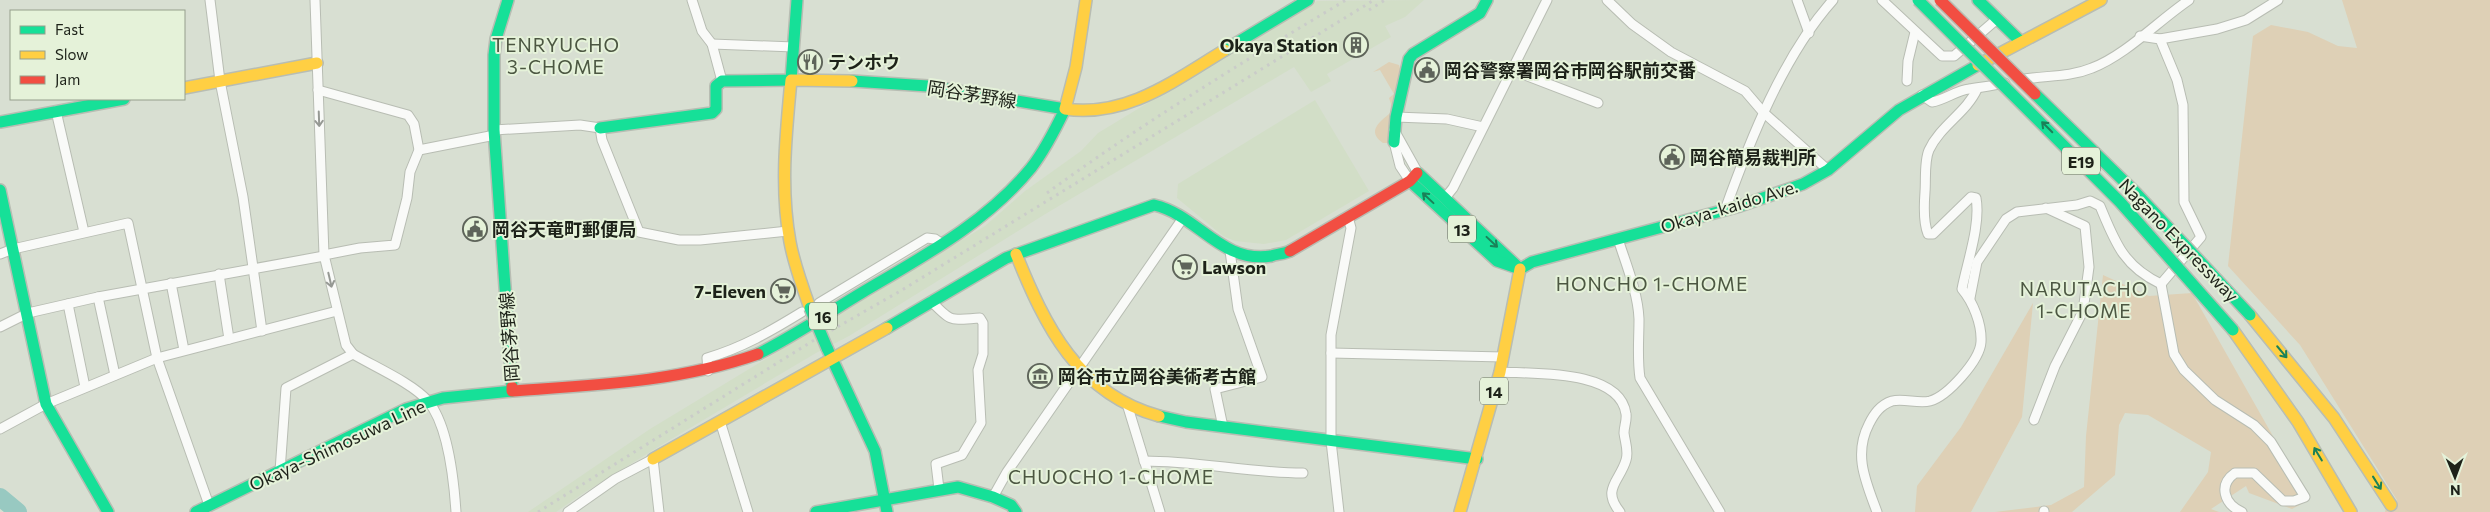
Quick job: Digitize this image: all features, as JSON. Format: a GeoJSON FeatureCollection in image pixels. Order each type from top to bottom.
{"type":"FeatureCollection","features":[{"type":"Feature","properties":{"kind":"main road","name":"岡谷茅野線"},"geometry":{"type":"LineString","coordinates":[[508,0],[498,30],[494,55],[494,132],[512,391],[645,380],[708,371],[759,354],[942,244],[979,218],[1023,179],[1039,159],[1065,108],[928,86],[870,81],[722,81]]}},
{"type":"Feature","properties":{"kind":"main road"},"geometry":{"type":"LineString","coordinates":[[791,80],[798,0]]}},
{"type":"Feature","properties":{"kind":"main road"},"geometry":{"type":"LineString","coordinates":[[1086,0],[1076,67],[1065,108],[1100,112],[1121,108],[1149,96],[1308,0]]}},
{"type":"Feature","properties":{"kind":"main road"},"geometry":{"type":"LineString","coordinates":[[1394,136],[1396,117],[1409,59],[1413,54],[1480,12],[1487,0]]}},
{"type":"Feature","properties":{"kind":"main road","name":"Nagano Expressway"},"geometry":{"type":"LineString","coordinates":[[1918,0],[2129,209],[2186,271],[2233,330],[2298,422],[2351,512]]}},
{"type":"Feature","properties":{"kind":"main road","name":"Nagano Expressway"},"geometry":{"type":"LineString","coordinates":[[1940,0],[2136,193],[2250,315],[2334,418],[2391,504]]}},
{"type":"Feature","properties":{"kind":"main road"},"geometry":{"type":"LineString","coordinates":[[1978,0],[2021,42]]}},
{"type":"Feature","properties":{"kind":"main road","name":"Okaya-kaido Ave."},"geometry":{"type":"LineString","coordinates":[[1520,269],[1532,262],[1774,196],[1802,184],[1828,170],[1900,110],[1922,95],[2100,0]]}},
{"type":"Feature","properties":{"kind":"main road"},"geometry":{"type":"LineString","coordinates":[[185,88],[317,63]]}},
{"type":"Feature","properties":{"kind":"main road","name":"16"},"geometry":{"type":"LineString","coordinates":[[791,80],[785,187],[788,231],[796,267],[810,308],[829,353],[875,452],[887,506]]}},
{"type":"Feature","properties":{"kind":"main road"},"geometry":{"type":"LineString","coordinates":[[600,128],[712,113],[716,109],[716,86],[722,81]]}},
{"type":"Feature","properties":{"kind":"main road"},"geometry":{"type":"LineString","coordinates":[[0,122],[118,100]]}},
{"type":"Feature","properties":{"kind":"main road"},"geometry":{"type":"LineString","coordinates":[[653,459],[720,421],[829,353],[931,301],[976,273],[1016,254],[1154,206],[1171,208],[1230,251],[1256,258],[1286,253],[1414,177]]}},
{"type":"Feature","properties":{"kind":"main road","name":"13"},"geometry":{"type":"LineString","coordinates":[[1414,177],[1445,198],[1520,269]]}},
{"type":"Feature","properties":{"kind":"main road","name":"13"},"geometry":{"type":"LineString","coordinates":[[1414,177],[1497,261],[1520,269]]}},
{"type":"Feature","properties":{"kind":"main road"},"geometry":{"type":"LineString","coordinates":[[0,190],[28,313],[46,404],[108,512]]}},
{"type":"Feature","properties":{"kind":"main road"},"geometry":{"type":"LineString","coordinates":[[1016,254],[1046,318],[1066,353],[1080,367],[1127,404],[1172,419],[1477,459]]}},
{"type":"Feature","properties":{"kind":"main road","name":"14"},"geometry":{"type":"LineString","coordinates":[[1460,512],[1477,459],[1500,372],[1520,269]]}},
{"type":"Feature","properties":{"kind":"main road","name":"Okaya-Shimosuwa Line"},"geometry":{"type":"LineString","coordinates":[[196,512],[428,401],[512,391]]}},
{"type":"Feature","properties":{"kind":"main road"},"geometry":{"type":"LineString","coordinates":[[816,512],[887,506],[939,489],[958,487],[993,497],[1011,505],[1016,512]]}},
{"type":"Feature","properties":{"kind":"street"},"geometry":{"type":"LineString","coordinates":[[210,0],[220,81],[243,197],[262,331]]}},
{"type":"Feature","properties":{"kind":"street"},"geometry":{"type":"LineString","coordinates":[[315,0],[324,255],[346,345],[353,354],[416,391],[428,401],[438,416],[453,475],[456,512]]}},
{"type":"Feature","properties":{"kind":"street"},"geometry":{"type":"LineString","coordinates":[[692,0],[702,30],[712,44],[722,81]]}},
{"type":"Feature","properties":{"kind":"street"},"geometry":{"type":"LineString","coordinates":[[1445,198],[1453,188],[1547,0]]}},
{"type":"Feature","properties":{"kind":"street"},"geometry":{"type":"LineString","coordinates":[[1607,0],[1632,24],[1671,52],[1745,91],[1764,112],[1828,170]]}},
{"type":"Feature","properties":{"kind":"street"},"geometry":{"type":"LineString","coordinates":[[1797,0],[1809,33]]}},
{"type":"Feature","properties":{"kind":"street"},"geometry":{"type":"LineString","coordinates":[[1724,210],[1749,144],[1764,112],[1809,33],[1833,0]]}},
{"type":"Feature","properties":{"kind":"street"},"geometry":{"type":"LineString","coordinates":[[1882,0],[1942,56],[1954,56],[1997,19]]}},
{"type":"Feature","properties":{"kind":"street"},"geometry":{"type":"LineString","coordinates":[[1922,95],[1932,102],[1941,101],[1969,89],[2035,77],[2060,77],[2091,69],[2109,60],[2189,0]]}},
{"type":"Feature","properties":{"kind":"street"},"geometry":{"type":"LineString","coordinates":[[2140,36],[2160,39],[2217,29],[2246,20],[2278,0]]}},
{"type":"Feature","properties":{"kind":"street"},"geometry":{"type":"LineString","coordinates":[[1908,81],[1908,61],[1915,32]]}},
{"type":"Feature","properties":{"kind":"street"},"geometry":{"type":"LineString","coordinates":[[2160,39],[2177,80],[2183,105],[2184,202],[2201,237],[2161,284]]}},
{"type":"Feature","properties":{"kind":"street"},"geometry":{"type":"LineString","coordinates":[[712,44],[794,47]]}},
{"type":"Feature","properties":{"kind":"street"},"geometry":{"type":"LineString","coordinates":[[1512,70],[1598,103]]}},
{"type":"Feature","properties":{"kind":"street"},"geometry":{"type":"LineString","coordinates":[[1970,298],[1962,289],[1976,224],[1978,207],[1976,198],[1971,197],[1933,234],[1928,234],[1926,230],[1924,202],[1929,150],[1950,120],[1973,99],[1977,89]]}},
{"type":"Feature","properties":{"kind":"street"},"geometry":{"type":"LineString","coordinates":[[0,327],[28,313],[98,297],[360,248],[395,245],[407,198],[410,172],[420,150],[414,124],[408,115],[318,90]]}},
{"type":"Feature","properties":{"kind":"street"},"geometry":{"type":"LineString","coordinates":[[56,111],[84,232]]}},
{"type":"Feature","properties":{"kind":"street"},"geometry":{"type":"LineString","coordinates":[[1396,117],[1447,119],[1483,127]]}},
{"type":"Feature","properties":{"kind":"street"},"geometry":{"type":"LineString","coordinates":[[420,150],[494,132],[580,125],[600,128],[602,140],[639,232],[679,240],[700,240],[727,239],[788,231]]}},
{"type":"Feature","properties":{"kind":"street"},"geometry":{"type":"LineString","coordinates":[[1394,136],[1414,177]]}},
{"type":"Feature","properties":{"kind":"street"},"geometry":{"type":"LineString","coordinates":[[1877,512],[1863,476],[1860,452],[1863,435],[1873,415],[1885,404],[1895,400],[1930,401],[1950,390],[1977,354],[1981,342],[1970,298],[1977,262],[2006,219],[2017,212],[2090,201],[2100,206],[2117,247],[2144,276],[2161,284]]}},
{"type":"Feature","properties":{"kind":"street"},"geometry":{"type":"LineString","coordinates":[[2034,420],[2055,366],[2083,311],[2089,267],[2085,226],[2046,208]]}},
{"type":"Feature","properties":{"kind":"street"},"geometry":{"type":"LineString","coordinates":[[1339,512],[1332,441],[1331,335],[1351,228],[1348,217]]}},
{"type":"Feature","properties":{"kind":"street"},"geometry":{"type":"LineString","coordinates":[[993,497],[1007,472],[1183,218]]}},
{"type":"Feature","properties":{"kind":"street"},"geometry":{"type":"LineString","coordinates":[[0,254],[13,249],[128,223],[156,358],[209,506]]}},
{"type":"Feature","properties":{"kind":"street"},"geometry":{"type":"LineString","coordinates":[[708,371],[707,358],[732,351],[763,337],[927,238],[935,239],[942,244]]}},
{"type":"Feature","properties":{"kind":"street"},"geometry":{"type":"LineString","coordinates":[[1618,240],[1639,319],[1637,355],[1640,378],[1720,512]]}},
{"type":"Feature","properties":{"kind":"street"},"geometry":{"type":"LineString","coordinates":[[1223,427],[1215,389],[1262,377],[1238,309],[1230,251]]}},
{"type":"Feature","properties":{"kind":"street"},"geometry":{"type":"LineString","coordinates":[[219,274],[229,339]]}},
{"type":"Feature","properties":{"kind":"street"},"geometry":{"type":"LineString","coordinates":[[171,283],[184,350]]}},
{"type":"Feature","properties":{"kind":"street"},"geometry":{"type":"LineString","coordinates":[[2161,284],[2174,354],[2184,370],[2216,400],[2254,425],[2271,442],[2305,497],[2294,501],[2283,501],[2254,474],[2235,473],[2226,482],[2224,490],[2228,501],[2242,512]]}},
{"type":"Feature","properties":{"kind":"street"},"geometry":{"type":"LineString","coordinates":[[98,297],[114,375]]}},
{"type":"Feature","properties":{"kind":"street"},"geometry":{"type":"LineString","coordinates":[[931,301],[946,318],[952,320],[980,318],[983,323],[983,354],[978,370],[981,423],[962,455],[936,464],[939,489]]}},
{"type":"Feature","properties":{"kind":"street"},"geometry":{"type":"LineString","coordinates":[[68,304],[86,387]]}},
{"type":"Feature","properties":{"kind":"street"},"geometry":{"type":"LineString","coordinates":[[0,429],[46,404],[156,358],[337,311]]}},
{"type":"Feature","properties":{"kind":"street"},"geometry":{"type":"LineString","coordinates":[[1331,353],[1503,357]]}},
{"type":"Feature","properties":{"kind":"street"},"geometry":{"type":"LineString","coordinates":[[280,471],[286,388],[353,354]]}},
{"type":"Feature","properties":{"kind":"street"},"geometry":{"type":"LineString","coordinates":[[1500,372],[1542,373],[1570,377],[1608,387],[1618,397],[1626,414],[1624,432],[1627,452],[1626,460],[1612,487],[1612,497],[1620,512]]}},
{"type":"Feature","properties":{"kind":"street"},"geometry":{"type":"LineString","coordinates":[[1127,404],[1160,512]]}},
{"type":"Feature","properties":{"kind":"street"},"geometry":{"type":"LineString","coordinates":[[720,421],[748,512]]}},
{"type":"Feature","properties":{"kind":"street"},"geometry":{"type":"LineString","coordinates":[[568,512],[615,479],[653,459],[659,512]]}},
{"type":"Feature","properties":{"kind":"street"},"geometry":{"type":"LineString","coordinates":[[1144,461],[1183,461],[1248,471],[1303,473]]}},
{"type":"Feature","properties":{"kind":"shaded area"},"geometry":{"type":"Polygon","coordinates":[[[1424,0],[1405,17],[1385,26],[1391,37],[1327,74],[1331,81],[1311,92],[1294,67],[1047,213],[849,336],[816,353],[668,441],[556,512],[528,512],[650,429],[985,226],[1025,191],[1081,151],[1098,133],[1317,1],[1424,0]]]}},
{"type":"Feature","properties":{"kind":"shaded area"},"geometry":{"type":"Polygon","coordinates":[[[2342,0],[2490,0],[2490,512],[2385,512],[2386,508],[2397,500],[2300,345],[2228,266],[2253,36],[2271,25],[2308,32],[2338,46],[2357,48],[2342,0]]]}},
{"type":"Feature","properties":{"kind":"shaded area"},"geometry":{"type":"Polygon","coordinates":[[[1389,62],[1399,65],[1401,72],[1389,143],[1383,143],[1378,139],[1375,131],[1379,123],[1390,113],[1391,104],[1389,98],[1394,94],[1380,70],[1373,72],[1389,62]]]}},
{"type":"Feature","properties":{"kind":"shaded area"},"geometry":{"type":"Polygon","coordinates":[[[1315,100],[1369,191],[1286,240],[1264,244],[1235,241],[1223,236],[1177,198],[1178,184],[1315,100]]]}},
{"type":"Feature","properties":{"kind":"shaded area"},"geometry":{"type":"Polygon","coordinates":[[[2103,275],[2149,296],[2192,293],[2309,500],[2292,509],[2249,493],[2246,486],[2211,509],[2219,512],[2180,512],[2208,472],[2211,452],[2148,415],[2125,413],[2119,425],[2115,475],[2072,512],[1995,512],[2051,505],[2084,487],[2086,436],[2103,275]]]}},
{"type":"Feature","properties":{"kind":"shaded area"},"geometry":{"type":"Polygon","coordinates":[[[2033,303],[2022,417],[1971,512],[1915,512],[1917,486],[1961,427],[2033,303]]]}},
{"type":"Feature","properties":{"kind":"waterway"},"geometry":{"type":"LineString","coordinates":[[0,497],[18,512]]}},
{"type":"Feature","properties":{"kind":"railway"},"geometry":{"type":"LineString","coordinates":[[1047,193],[1194,93],[1346,0]]}},
{"type":"Feature","properties":{"kind":"railway"},"geometry":{"type":"LineString","coordinates":[[538,512],[811,342],[902,290],[1374,0]]}},
{"type":"Feature","properties":{"kind":"railway"},"geometry":{"type":"LineString","coordinates":[[1369,10],[1385,0]]}},
{"type":"Feature","properties":{"kind":"traffic: fast"},"geometry":{"type":"LineString","coordinates":[[508,0],[496,39],[494,55],[494,130],[512,387]]}},
{"type":"Feature","properties":{"kind":"traffic: fast"},"geometry":{"type":"LineString","coordinates":[[600,128],[712,113],[716,109],[716,86],[722,81],[791,80],[797,0]]}},
{"type":"Feature","properties":{"kind":"traffic: fast"},"geometry":{"type":"LineString","coordinates":[[1225,50],[1308,0]]}},
{"type":"Feature","properties":{"kind":"traffic: fast"},"geometry":{"type":"LineString","coordinates":[[1394,142],[1396,117],[1409,59],[1413,54],[1480,13],[1487,0]]}},
{"type":"Feature","properties":{"kind":"traffic: fast"},"geometry":{"type":"LineString","coordinates":[[1918,0],[2120,202],[2233,330]]}},
{"type":"Feature","properties":{"kind":"traffic: fast"},"geometry":{"type":"LineString","coordinates":[[1978,0],[2021,42]]}},
{"type":"Feature","properties":{"kind":"traffic: fast"},"geometry":{"type":"LineString","coordinates":[[1520,269],[1532,262],[1740,206],[1803,184],[1828,170],[1899,110],[1978,65]]}},
{"type":"Feature","properties":{"kind":"traffic: fast"},"geometry":{"type":"LineString","coordinates":[[758,354],[908,266],[974,222],[994,206],[1031,168],[1050,140],[1065,109],[928,86],[852,81]]}},
{"type":"Feature","properties":{"kind":"traffic: fast"},"geometry":{"type":"LineString","coordinates":[[2035,94],[2136,193],[2250,315]]}},
{"type":"Feature","properties":{"kind":"traffic: fast"},"geometry":{"type":"LineString","coordinates":[[0,122],[119,100]]}},
{"type":"Feature","properties":{"kind":"traffic: fast"},"geometry":{"type":"LineString","coordinates":[[1418,173],[1518,267]]}},
{"type":"Feature","properties":{"kind":"traffic: fast"},"geometry":{"type":"LineString","coordinates":[[1410,181],[1497,261],[1520,269]]}},
{"type":"Feature","properties":{"kind":"traffic: fast"},"geometry":{"type":"LineString","coordinates":[[0,190],[46,404],[108,512]]}},
{"type":"Feature","properties":{"kind":"traffic: fast"},"geometry":{"type":"LineString","coordinates":[[887,328],[1006,258],[1154,205],[1170,210],[1224,246],[1238,253],[1253,257],[1271,256],[1290,251]]}},
{"type":"Feature","properties":{"kind":"traffic: fast"},"geometry":{"type":"LineString","coordinates":[[810,308],[827,348]]}},
{"type":"Feature","properties":{"kind":"traffic: fast"},"geometry":{"type":"LineString","coordinates":[[827,348],[875,451],[887,512]]}},
{"type":"Feature","properties":{"kind":"traffic: fast"},"geometry":{"type":"LineString","coordinates":[[196,512],[406,409],[443,398],[512,391]]}},
{"type":"Feature","properties":{"kind":"traffic: fast"},"geometry":{"type":"LineString","coordinates":[[1159,416],[1186,422],[1477,459]]}},
{"type":"Feature","properties":{"kind":"traffic: fast"},"geometry":{"type":"LineString","coordinates":[[816,512],[958,487],[993,497],[1011,505],[1016,512]]}},
{"type":"Feature","properties":{"kind":"traffic: slow"},"geometry":{"type":"LineString","coordinates":[[1086,0],[1076,67],[1065,109],[1088,110],[1109,108],[1130,102],[1169,84],[1225,50]]}},
{"type":"Feature","properties":{"kind":"traffic: slow"},"geometry":{"type":"LineString","coordinates":[[1978,65],[2101,0]]}},
{"type":"Feature","properties":{"kind":"traffic: slow"},"geometry":{"type":"LineString","coordinates":[[185,88],[317,63]]}},
{"type":"Feature","properties":{"kind":"traffic: slow"},"geometry":{"type":"LineString","coordinates":[[810,308],[792,250],[785,201],[787,120],[791,80],[852,81]]}},
{"type":"Feature","properties":{"kind":"traffic: slow"},"geometry":{"type":"LineString","coordinates":[[1016,254],[1039,307],[1068,354],[1086,374],[1107,392],[1131,406],[1159,416]]}},
{"type":"Feature","properties":{"kind":"traffic: slow"},"geometry":{"type":"LineString","coordinates":[[1460,512],[1500,372],[1520,269]]}},
{"type":"Feature","properties":{"kind":"traffic: slow"},"geometry":{"type":"LineString","coordinates":[[2250,315],[2334,418],[2391,505]]}},
{"type":"Feature","properties":{"kind":"traffic: slow"},"geometry":{"type":"LineString","coordinates":[[653,459],[887,328]]}},
{"type":"Feature","properties":{"kind":"traffic: slow"},"geometry":{"type":"LineString","coordinates":[[2233,330],[2298,422],[2351,512]]}},
{"type":"Feature","properties":{"kind":"traffic: jam"},"geometry":{"type":"LineString","coordinates":[[1940,0],[2035,94]]}},
{"type":"Feature","properties":{"kind":"traffic: jam"},"geometry":{"type":"LineString","coordinates":[[1290,251],[1410,181],[1417,173]]}},
{"type":"Feature","properties":{"kind":"traffic: jam"},"geometry":{"type":"LineString","coordinates":[[512,387],[512,391],[636,381],[698,371],[758,354]]}},
{"type":"Feature","properties":{"kind":"place","name":"Okaya Station"},"geometry":{"type":"Point","coordinates":[1356,45]}},
{"type":"Feature","properties":{"kind":"place","name":"テンホウ"},"geometry":{"type":"Point","coordinates":[810,62]}},
{"type":"Feature","properties":{"kind":"place","name":"岡谷警察署岡谷市岡谷駅前交番"},"geometry":{"type":"Point","coordinates":[1427,70]}},
{"type":"Feature","properties":{"kind":"place","name":"岡谷簡易裁判所"},"geometry":{"type":"Point","coordinates":[1672,157]}},
{"type":"Feature","properties":{"kind":"place","name":"岡谷天竜町郵便局"},"geometry":{"type":"Point","coordinates":[475,229]}},
{"type":"Feature","properties":{"kind":"place","name":"Lawson"},"geometry":{"type":"Point","coordinates":[1185,267]}},
{"type":"Feature","properties":{"kind":"place","name":"7-Eleven"},"geometry":{"type":"Point","coordinates":[783,291]}},
{"type":"Feature","properties":{"kind":"place","name":"岡谷市立岡谷美術考古館"},"geometry":{"type":"Point","coordinates":[1040,376]}},
{"type":"Feature","properties":{"kind":"district","name":"TENRYUCHO 3-CHOME"},"geometry":{"type":"Point","coordinates":[556,55]}},
{"type":"Feature","properties":{"kind":"district","name":"HONCHO 1-CHOME"},"geometry":{"type":"Point","coordinates":[1652,283]}},
{"type":"Feature","properties":{"kind":"district","name":"NARUTACHO 1-CHOME"},"geometry":{"type":"Point","coordinates":[2084,299]}},
{"type":"Feature","properties":{"kind":"district","name":"CHUOCHO 1-CHOME"},"geometry":{"type":"Point","coordinates":[1111,476]}}]}
